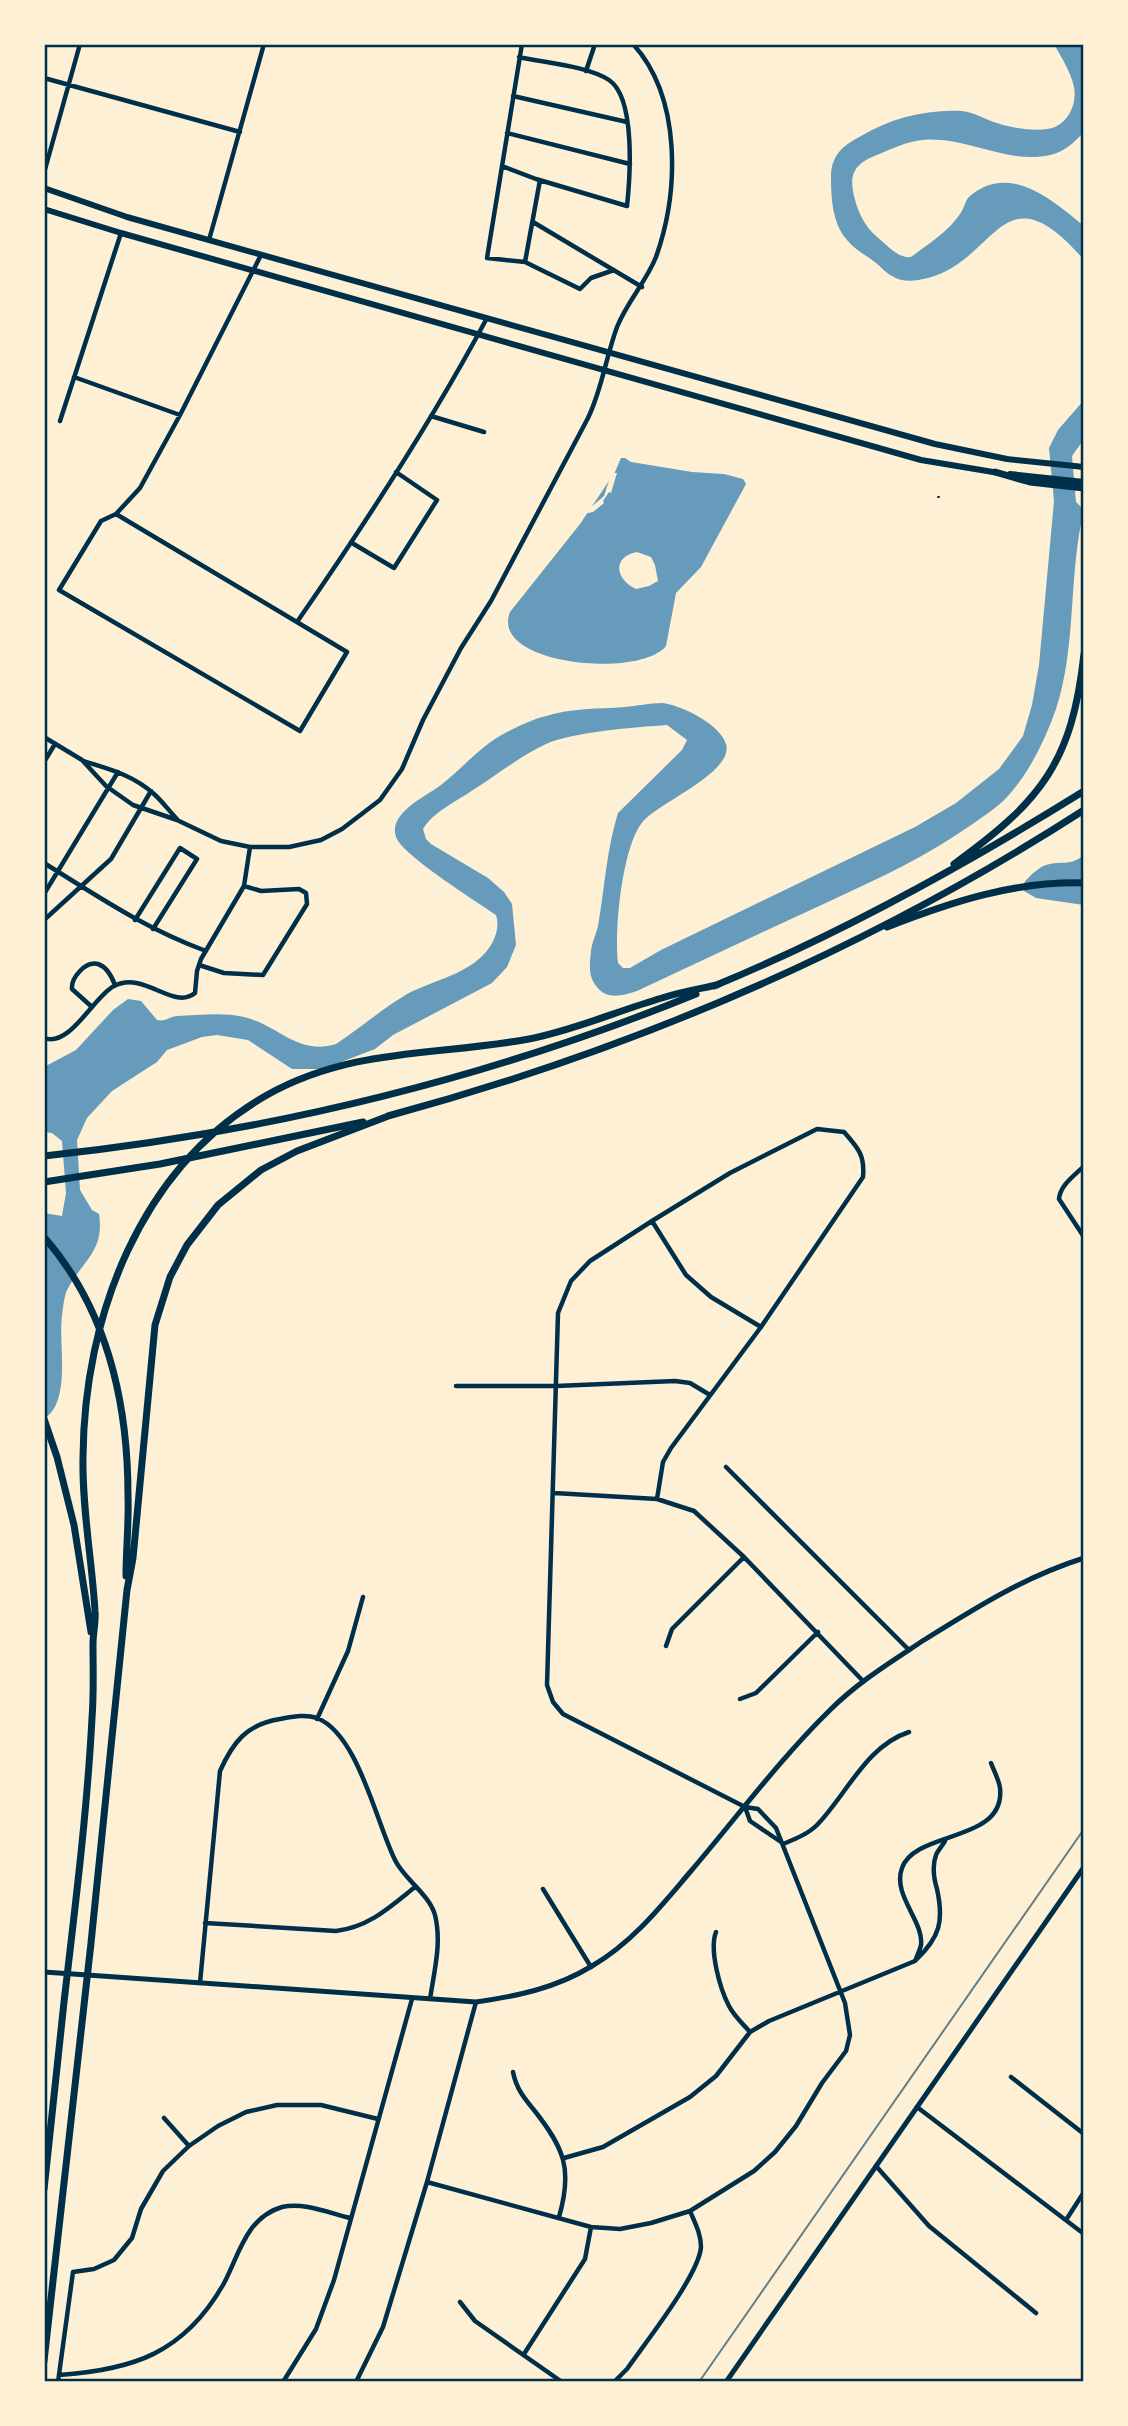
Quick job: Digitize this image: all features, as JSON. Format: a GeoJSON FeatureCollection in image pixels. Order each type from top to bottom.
{"type":"FeatureCollection","features":[{"type":"Feature","properties":{"kind":"highway"},"geometry":{"type":"LineString","coordinates":[[995,472],[1082,485]]}},
{"type":"Feature","properties":{"kind":"highway"},"geometry":{"type":"LineString","coordinates":[[925,886],[992,837],[1035,796],[1052,771],[1071,728],[1080,689],[1084,654]]}},
{"type":"Feature","properties":{"kind":"highway"},"geometry":{"type":"LineString","coordinates":[[47,1155],[234,1130],[407,1091],[525,1056],[642,1015],[801,948],[925,886],[1084,791]]}},
{"type":"Feature","properties":{"kind":"highway"},"geometry":{"type":"LineString","coordinates":[[44,1182],[221,1153],[391,1115],[543,1070],[615,1045],[757,986],[850,942],[962,884],[1084,810]]}},
{"type":"Feature","properties":{"kind":"highway"},"geometry":{"type":"LineString","coordinates":[[850,942],[941,906],[996,891],[1030,885],[1084,883]]}},
{"type":"Feature","properties":{"kind":"highway"},"geometry":{"type":"LineString","coordinates":[[44,2189],[92,1720],[93,1639],[96,1616],[83,1482],[86,1401],[93,1355],[114,1284],[131,1243],[159,1194],[182,1164],[211,1135],[240,1112],[306,1076],[374,1057],[510,1042],[549,1034],[662,998],[717,985]]}},
{"type":"Feature","properties":{"kind":"highway"},"geometry":{"type":"LineString","coordinates":[[127,1590],[134,1558],[153,1338],[161,1301],[175,1266],[194,1234],[218,1205],[254,1175],[297,1151],[391,1115]]}},
{"type":"Feature","properties":{"kind":"highway"},"geometry":{"type":"LineString","coordinates":[[44,1237],[67,1267],[90,1305],[104,1340],[115,1374],[124,1423],[128,1469],[127,1590],[44,2361]]}},
{"type":"Feature","properties":{"kind":"highway"},"geometry":{"type":"LineString","coordinates":[[44,1419],[74,1525],[93,1639]]}},
{"type":"Feature","properties":{"kind":"main road"},"geometry":{"type":"LineString","coordinates":[[44,188],[127,217],[935,444],[982,454],[1083,467]]}},
{"type":"Feature","properties":{"kind":"main road"},"geometry":{"type":"LineString","coordinates":[[44,209],[921,460],[995,472]]}},
{"type":"Feature","properties":{"kind":"main road"},"geometry":{"type":"LineString","coordinates":[[44,1972],[476,2002],[533,1992],[591,1967],[643,1926],[805,1735],[863,1681],[990,1598],[1036,1576],[1084,1558]]}},
{"type":"Feature","properties":{"kind":"main road"},"geometry":{"type":"LineString","coordinates":[[726,2382],[1084,1867]]}},
{"type":"Feature","properties":{"kind":"street"},"geometry":{"type":"LineString","coordinates":[[44,173],[80,44]]}},
{"type":"Feature","properties":{"kind":"street"},"geometry":{"type":"LineString","coordinates":[[209,240],[264,44]]}},
{"type":"Feature","properties":{"kind":"street"},"geometry":{"type":"LineString","coordinates":[[522,44],[487,258],[525,262],[580,289],[591,278],[614,270]]}},
{"type":"Feature","properties":{"kind":"street"},"geometry":{"type":"LineString","coordinates":[[586,71],[595,44]]}},
{"type":"Feature","properties":{"kind":"street"},"geometry":{"type":"LineString","coordinates":[[82,760],[108,788],[141,808],[177,820],[211,837],[250,847],[289,847],[321,840],[362,816],[394,783],[468,636],[503,580],[596,401],[621,319],[642,287],[656,257],[671,192],[673,160],[669,129],[659,90],[649,67],[633,44]]}},
{"type":"Feature","properties":{"kind":"street"},"geometry":{"type":"LineString","coordinates":[[502,166],[627,206],[631,144],[622,98],[615,85],[608,79],[586,71],[519,57]]}},
{"type":"Feature","properties":{"kind":"street"},"geometry":{"type":"LineString","coordinates":[[44,78],[240,132]]}},
{"type":"Feature","properties":{"kind":"street"},"geometry":{"type":"LineString","coordinates":[[513,96],[627,122]]}},
{"type":"Feature","properties":{"kind":"street"},"geometry":{"type":"LineString","coordinates":[[507,133],[630,164]]}},
{"type":"Feature","properties":{"kind":"street"},"geometry":{"type":"LineString","coordinates":[[525,262],[540,180]]}},
{"type":"Feature","properties":{"kind":"street"},"geometry":{"type":"LineString","coordinates":[[533,222],[642,287]]}},
{"type":"Feature","properties":{"kind":"street"},"geometry":{"type":"LineString","coordinates":[[60,421],[121,233]]}},
{"type":"Feature","properties":{"kind":"street"},"geometry":{"type":"LineString","coordinates":[[116,514],[347,652],[300,731],[60,590],[101,521],[116,514],[140,488],[261,255]]}},
{"type":"Feature","properties":{"kind":"street"},"geometry":{"type":"LineString","coordinates":[[297,622],[352,543],[431,416],[487,318]]}},
{"type":"Feature","properties":{"kind":"street"},"geometry":{"type":"LineString","coordinates":[[74,377],[180,415]]}},
{"type":"Feature","properties":{"kind":"street"},"geometry":{"type":"LineString","coordinates":[[431,416],[484,432]]}},
{"type":"Feature","properties":{"kind":"street"},"geometry":{"type":"LineString","coordinates":[[352,543],[394,568],[438,500],[396,472]]}},
{"type":"Feature","properties":{"kind":"street"},"geometry":{"type":"LineString","coordinates":[[44,737],[82,760],[136,780],[177,820]]}},
{"type":"Feature","properties":{"kind":"street"},"geometry":{"type":"LineString","coordinates":[[44,762],[55,744]]}},
{"type":"Feature","properties":{"kind":"street"},"geometry":{"type":"LineString","coordinates":[[44,894],[118,772]]}},
{"type":"Feature","properties":{"kind":"street"},"geometry":{"type":"LineString","coordinates":[[44,920],[111,859],[151,792]]}},
{"type":"Feature","properties":{"kind":"street"},"geometry":{"type":"LineString","coordinates":[[44,1038],[54,1040],[62,1036],[78,1023],[106,992],[124,982],[141,983],[184,999],[195,993],[199,965],[244,886],[250,847]]}},
{"type":"Feature","properties":{"kind":"street"},"geometry":{"type":"LineString","coordinates":[[135,920],[180,848],[197,859],[153,929]]}},
{"type":"Feature","properties":{"kind":"street"},"geometry":{"type":"LineString","coordinates":[[44,863],[135,920],[206,951]]}},
{"type":"Feature","properties":{"kind":"street"},"geometry":{"type":"LineString","coordinates":[[199,965],[223,974],[263,975],[307,904],[307,896],[299,889],[257,891],[244,886]]}},
{"type":"Feature","properties":{"kind":"street"},"geometry":{"type":"LineString","coordinates":[[92,1007],[74,992],[71,985],[75,977],[94,964],[102,966],[116,985]]}},
{"type":"Feature","properties":{"kind":"street"},"geometry":{"type":"LineString","coordinates":[[427,2182],[591,2227],[620,2229],[690,2211],[754,2171],[775,2152],[796,2126],[822,2082],[846,2051],[850,2035],[841,1992],[776,1828],[758,1810],[745,1807],[563,1714],[553,1702],[547,1685],[558,1313],[571,1281],[590,1261],[730,1173],[817,1129],[844,1132],[858,1148],[864,1163],[863,1177],[761,1327],[663,1462],[657,1499]]}},
{"type":"Feature","properties":{"kind":"street"},"geometry":{"type":"LineString","coordinates":[[1084,1166],[1059,1192],[1059,1199],[1084,1237]]}},
{"type":"Feature","properties":{"kind":"street"},"geometry":{"type":"LineString","coordinates":[[652,1221],[686,1275],[711,1297],[761,1327]]}},
{"type":"Feature","properties":{"kind":"street"},"geometry":{"type":"LineString","coordinates":[[456,1386],[675,1381],[690,1383],[710,1395]]}},
{"type":"Feature","properties":{"kind":"street"},"geometry":{"type":"LineString","coordinates":[[726,1467],[909,1650]]}},
{"type":"Feature","properties":{"kind":"street"},"geometry":{"type":"LineString","coordinates":[[554,1493],[657,1499],[694,1511],[744,1557],[863,1681]]}},
{"type":"Feature","properties":{"kind":"street"},"geometry":{"type":"LineString","coordinates":[[666,1646],[671,1629],[744,1557]]}},
{"type":"Feature","properties":{"kind":"street"},"geometry":{"type":"LineString","coordinates":[[317,1718],[348,1651],[363,1597]]}},
{"type":"Feature","properties":{"kind":"street"},"geometry":{"type":"LineString","coordinates":[[740,1699],[756,1693],[818,1633]]}},
{"type":"Feature","properties":{"kind":"street"},"geometry":{"type":"LineString","coordinates":[[200,1983],[220,1771],[230,1748],[249,1730],[271,1720],[298,1716],[317,1718],[337,1733],[353,1754],[396,1863],[434,1912],[439,1937],[429,2000]]}},
{"type":"Feature","properties":{"kind":"street"},"geometry":{"type":"LineString","coordinates":[[783,1844],[816,1826],[876,1752],[896,1736],[909,1732]]}},
{"type":"Feature","properties":{"kind":"street"},"geometry":{"type":"LineString","coordinates":[[915,1961],[922,1944],[905,1900],[900,1871],[905,1859],[919,1849],[979,1826],[992,1814],[998,1803],[1000,1789],[991,1763]]}},
{"type":"Feature","properties":{"kind":"street"},"geometry":{"type":"LineString","coordinates":[[745,1807],[750,1821],[783,1844]]}},
{"type":"Feature","properties":{"kind":"street"},"geometry":{"type":"LineString","coordinates":[[564,2158],[603,2147],[690,2097],[716,2076],[750,2032],[769,2021],[915,1961],[929,1947],[940,1927],[940,1902],[934,1880],[934,1867],[936,1855],[946,1840]]}},
{"type":"Feature","properties":{"kind":"street"},"geometry":{"type":"LineString","coordinates":[[205,1923],[336,1931],[353,1929],[379,1916],[415,1887]]}},
{"type":"Feature","properties":{"kind":"street"},"geometry":{"type":"LineString","coordinates":[[543,1889],[591,1967]]}},
{"type":"Feature","properties":{"kind":"street"},"geometry":{"type":"LineString","coordinates":[[716,1932],[713,1951],[723,1993],[729,2007],[750,2032]]}},
{"type":"Feature","properties":{"kind":"street"},"geometry":{"type":"LineString","coordinates":[[283,2382],[316,2329],[334,2280],[412,1999]]}},
{"type":"Feature","properties":{"kind":"street"},"geometry":{"type":"LineString","coordinates":[[356,2382],[383,2327],[427,2182],[476,2002]]}},
{"type":"Feature","properties":{"kind":"street"},"geometry":{"type":"LineString","coordinates":[[513,2072],[519,2092],[549,2129],[564,2158],[565,2184],[559,2217]]}},
{"type":"Feature","properties":{"kind":"street"},"geometry":{"type":"LineString","coordinates":[[1011,2077],[1084,2134]]}},
{"type":"Feature","properties":{"kind":"street"},"geometry":{"type":"LineString","coordinates":[[58,2382],[73,2272],[94,2269],[114,2260],[132,2238],[141,2209],[163,2171],[189,2147],[218,2126],[246,2112],[277,2105],[321,2105],[378,2119]]}},
{"type":"Feature","properties":{"kind":"street"},"geometry":{"type":"LineString","coordinates":[[918,2107],[1084,2234]]}},
{"type":"Feature","properties":{"kind":"street"},"geometry":{"type":"LineString","coordinates":[[164,2118],[189,2147]]}},
{"type":"Feature","properties":{"kind":"street"},"geometry":{"type":"LineString","coordinates":[[876,2166],[929,2226],[1036,2313]]}},
{"type":"Feature","properties":{"kind":"street"},"geometry":{"type":"LineString","coordinates":[[1066,2220],[1084,2192]]}},
{"type":"Feature","properties":{"kind":"street"},"geometry":{"type":"LineString","coordinates":[[59,2375],[98,2372],[133,2363],[161,2351],[179,2339],[193,2327],[211,2304],[243,2240],[264,2216],[282,2207],[298,2206],[350,2218]]}},
{"type":"Feature","properties":{"kind":"street"},"geometry":{"type":"LineString","coordinates":[[614,2382],[627,2369],[694,2271],[701,2251],[701,2239],[690,2211]]}},
{"type":"Feature","properties":{"kind":"street"},"geometry":{"type":"LineString","coordinates":[[524,2354],[585,2259],[591,2227]]}},
{"type":"Feature","properties":{"kind":"street"},"geometry":{"type":"LineString","coordinates":[[460,2302],[475,2321],[562,2382]]}},
{"type":"Feature","properties":{"kind":"water"},"geometry":{"type":"Polygon","coordinates":[[[1054,44],[1082,44],[1084,48],[1084,132],[1069,146],[1055,154],[1034,157],[1002,154],[955,142],[917,141],[863,162],[855,171],[853,191],[861,215],[872,232],[897,253],[911,257],[950,226],[970,196],[985,187],[1000,183],[1015,184],[1045,197],[1084,226],[1084,260],[1057,233],[1035,220],[1017,219],[1002,227],[951,268],[914,281],[900,280],[890,275],[850,244],[838,226],[831,192],[834,161],[844,147],[885,124],[936,112],[966,112],[1003,125],[1026,129],[1055,127],[1068,115],[1075,93],[1071,76],[1054,44]]]}},
{"type":"Feature","properties":{"kind":"water"},"geometry":{"type":"Polygon","coordinates":[[[1084,400],[1084,439],[1072,456],[1076,502],[1084,510],[1063,685],[1052,721],[1036,755],[1023,777],[1003,801],[957,835],[886,875],[637,991],[614,996],[598,989],[591,976],[590,963],[614,826],[618,813],[682,750],[687,740],[667,725],[588,733],[546,744],[518,760],[439,812],[423,829],[431,844],[488,878],[504,892],[512,904],[516,945],[507,967],[492,983],[393,1035],[375,1049],[323,1069],[292,1069],[248,1040],[217,1035],[202,1037],[167,1050],[157,1062],[112,1091],[87,1118],[77,1140],[80,1190],[92,1210],[99,1214],[99,1237],[91,1255],[66,1293],[61,1328],[61,1386],[53,1411],[44,1419],[44,1213],[62,1216],[66,1193],[62,1141],[52,1133],[44,1132],[44,1067],[76,1050],[113,1010],[128,999],[141,1001],[157,1020],[177,1016],[236,1015],[256,1021],[299,1043],[323,1047],[336,1044],[407,994],[473,964],[492,944],[497,927],[496,915],[411,855],[396,837],[397,820],[410,806],[441,785],[489,743],[541,717],[575,710],[662,703],[679,707],[699,717],[716,729],[726,744],[725,755],[718,766],[649,816],[634,836],[624,871],[617,931],[618,963],[623,968],[630,968],[661,950],[915,827],[956,803],[999,769],[1023,736],[1039,665],[1054,501],[1049,448],[1058,430],[1084,400]]]}},
{"type":"Feature","properties":{"kind":"water"},"geometry":{"type":"Polygon","coordinates":[[[621,458],[625,458],[631,462],[692,472],[724,474],[743,479],[746,484],[701,567],[676,593],[666,646],[651,656],[628,662],[600,664],[543,655],[522,644],[510,630],[510,612],[580,524],[615,472],[621,458]],[[637,552],[623,558],[620,574],[629,585],[636,589],[658,581],[651,557],[637,552]]]}},
{"type":"Feature","properties":{"kind":"water"},"geometry":{"type":"Polygon","coordinates":[[[1084,855],[1084,905],[1036,898],[1024,891],[1024,883],[1040,868],[1074,861],[1084,855]]]}},
{"type":"Feature","properties":{"kind":"pier"},"geometry":{"type":"Polygon","coordinates":[[[613,468],[614,473],[617,473],[611,493],[609,492],[604,503],[593,512],[583,514],[604,496],[613,468]]]}},
{"type":"Feature","properties":{"kind":"railway"},"geometry":{"type":"LineString","coordinates":[[699,2382],[1084,1829]]}}]}
